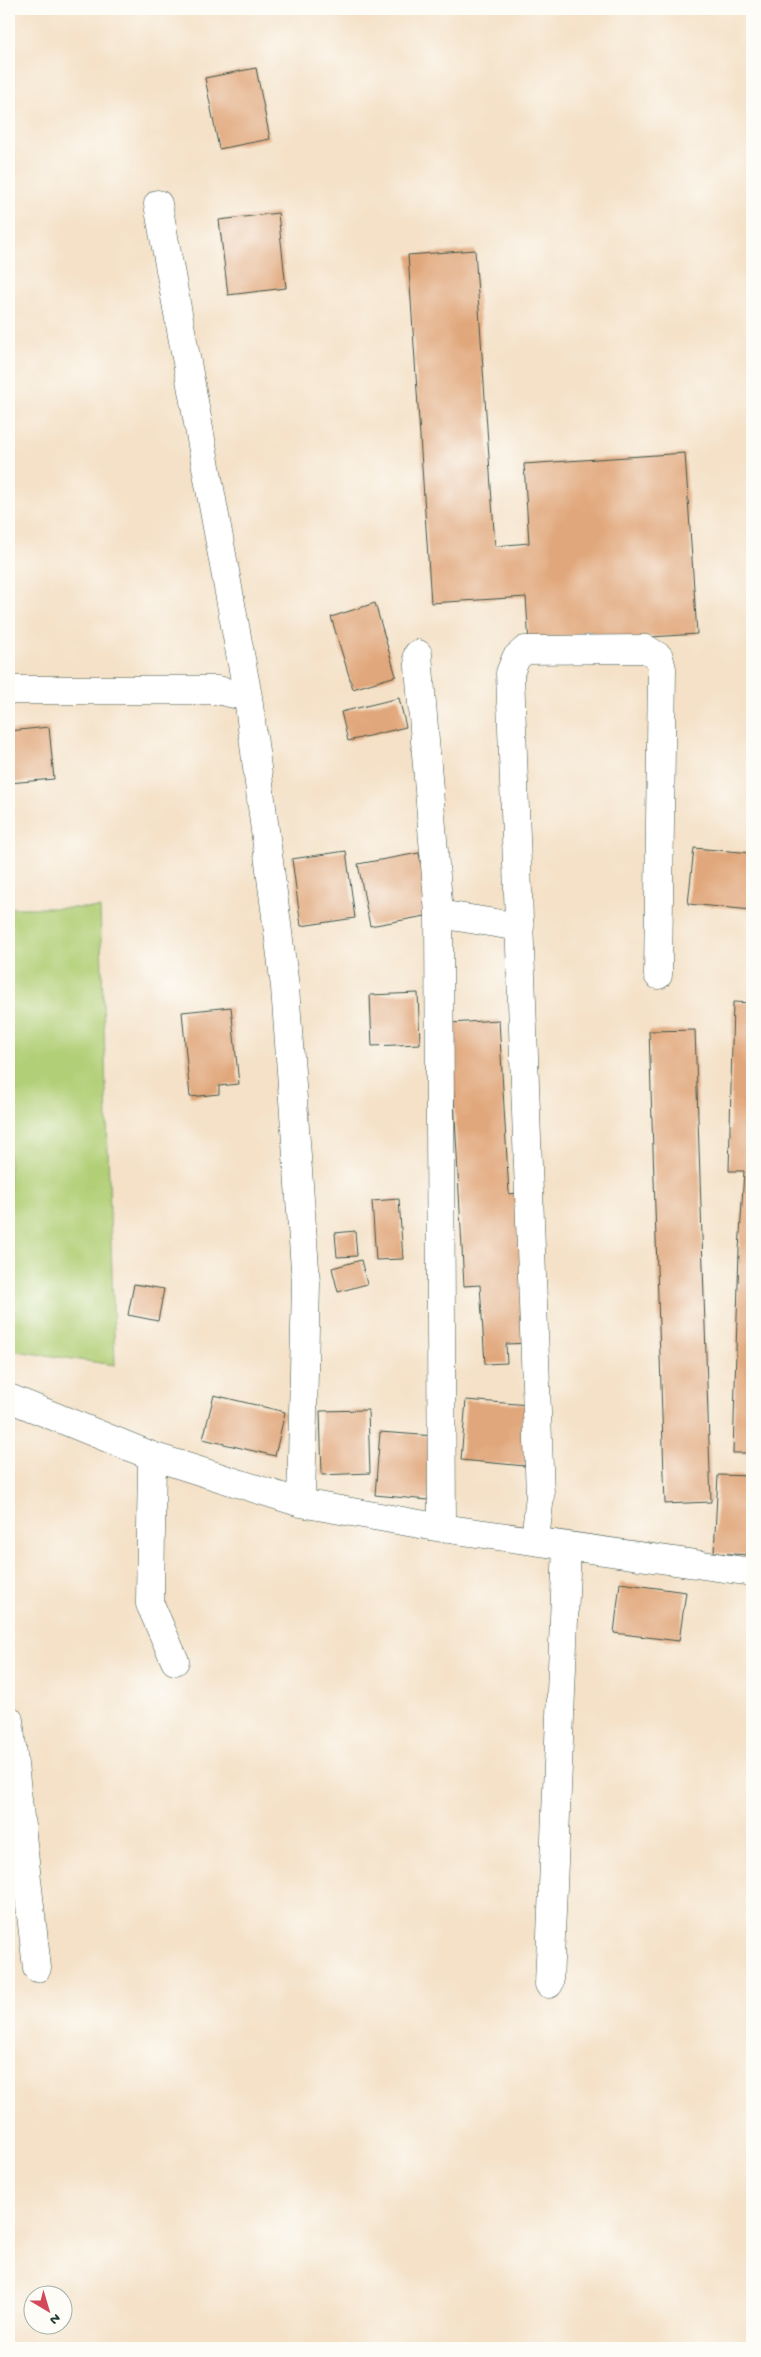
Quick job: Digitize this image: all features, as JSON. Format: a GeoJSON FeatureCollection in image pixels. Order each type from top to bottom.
{"type":"FeatureCollection","features":[{"type":"Feature","properties":{"kind":"street"},"geometry":{"type":"LineString","coordinates":[[158,204],[248,697],[285,987],[306,1283],[301,1503]]}},
{"type":"Feature","properties":{"kind":"street"},"geometry":{"type":"LineString","coordinates":[[535,1541],[540,1495],[510,673],[516,658],[525,650],[646,649],[659,657],[662,668],[658,975]]}},
{"type":"Feature","properties":{"kind":"street"},"geometry":{"type":"LineString","coordinates":[[418,654],[439,914],[442,1528]]}},
{"type":"Feature","properties":{"kind":"street"},"geometry":{"type":"LineString","coordinates":[[15,690],[217,690],[248,697]]}},
{"type":"Feature","properties":{"kind":"street"},"geometry":{"type":"LineString","coordinates":[[439,914],[520,927]]}},
{"type":"Feature","properties":{"kind":"street"},"geometry":{"type":"LineString","coordinates":[[9,1398],[152,1456],[301,1503],[442,1528],[752,1572]]}},
{"type":"Feature","properties":{"kind":"street"},"geometry":{"type":"LineString","coordinates":[[152,1456],[150,1604],[175,1661]]}},
{"type":"Feature","properties":{"kind":"street"},"geometry":{"type":"LineString","coordinates":[[549,1984],[567,1546]]}},
{"type":"Feature","properties":{"kind":"street"},"geometry":{"type":"LineString","coordinates":[[9,1720],[37,1968]]}},
{"type":"Feature","properties":{"kind":"green space"},"geometry":{"type":"Polygon","coordinates":[[[9,908],[100,908],[115,1365],[9,1350],[9,908]]]}},
{"type":"Feature","properties":{"kind":"building"},"geometry":{"type":"Polygon","coordinates":[[[256,68],[270,139],[219,149],[205,78],[256,68]]]}},
{"type":"Feature","properties":{"kind":"building"},"geometry":{"type":"Polygon","coordinates":[[[278,213],[286,288],[228,295],[219,220],[278,213]]]}},
{"type":"Feature","properties":{"kind":"building"},"geometry":{"type":"Polygon","coordinates":[[[475,250],[495,546],[529,543],[524,464],[685,453],[697,634],[529,645],[526,597],[431,603],[408,255],[475,250]]]}},
{"type":"Feature","properties":{"kind":"building"},"geometry":{"type":"Polygon","coordinates":[[[375,603],[396,676],[353,689],[331,617],[375,603]]]}},
{"type":"Feature","properties":{"kind":"building"},"geometry":{"type":"Polygon","coordinates":[[[399,698],[406,727],[348,741],[341,712],[399,698]]]}},
{"type":"Feature","properties":{"kind":"building"},"geometry":{"type":"Polygon","coordinates":[[[49,727],[54,779],[9,783],[9,731],[49,727]]]}},
{"type":"Feature","properties":{"kind":"building"},"geometry":{"type":"Polygon","coordinates":[[[694,848],[752,853],[752,910],[688,904],[694,848]]]}},
{"type":"Feature","properties":{"kind":"building"},"geometry":{"type":"Polygon","coordinates":[[[346,851],[355,918],[301,926],[292,859],[346,851]]]}},
{"type":"Feature","properties":{"kind":"building"},"geometry":{"type":"Polygon","coordinates":[[[419,853],[431,915],[370,926],[358,864],[419,853]]]}},
{"type":"Feature","properties":{"kind":"building"},"geometry":{"type":"Polygon","coordinates":[[[418,993],[420,1044],[372,1046],[370,995],[418,993]]]}},
{"type":"Feature","properties":{"kind":"building"},"geometry":{"type":"Polygon","coordinates":[[[733,1002],[752,1003],[752,1453],[733,1453],[739,1250],[744,1171],[729,1171],[733,1002]]]}},
{"type":"Feature","properties":{"kind":"building"},"geometry":{"type":"Polygon","coordinates":[[[231,1007],[239,1084],[219,1086],[219,1094],[190,1097],[182,1012],[231,1007]]]}},
{"type":"Feature","properties":{"kind":"building"},"geometry":{"type":"Polygon","coordinates":[[[499,1020],[509,1194],[523,1192],[531,1343],[506,1344],[507,1363],[485,1364],[480,1285],[464,1286],[450,1023],[499,1020]]]}},
{"type":"Feature","properties":{"kind":"building"},"geometry":{"type":"Polygon","coordinates":[[[695,1030],[711,1502],[665,1504],[649,1031],[695,1030]]]}},
{"type":"Feature","properties":{"kind":"building"},"geometry":{"type":"Polygon","coordinates":[[[399,1199],[403,1259],[376,1260],[372,1201],[399,1199]]]}},
{"type":"Feature","properties":{"kind":"building"},"geometry":{"type":"Polygon","coordinates":[[[355,1231],[357,1256],[337,1257],[335,1233],[355,1231]]]}},
{"type":"Feature","properties":{"kind":"building"},"geometry":{"type":"Polygon","coordinates":[[[361,1260],[367,1284],[338,1292],[332,1268],[361,1260]]]}},
{"type":"Feature","properties":{"kind":"building"},"geometry":{"type":"Polygon","coordinates":[[[134,1284],[164,1289],[158,1321],[128,1315],[134,1284]]]}},
{"type":"Feature","properties":{"kind":"building"},"geometry":{"type":"Polygon","coordinates":[[[214,1395],[285,1412],[275,1456],[203,1439],[214,1395]]]}},
{"type":"Feature","properties":{"kind":"building"},"geometry":{"type":"Polygon","coordinates":[[[466,1400],[530,1405],[525,1466],[461,1460],[466,1400]]]}},
{"type":"Feature","properties":{"kind":"building"},"geometry":{"type":"Polygon","coordinates":[[[368,1410],[370,1473],[322,1475],[320,1411],[368,1410]]]}},
{"type":"Feature","properties":{"kind":"building"},"geometry":{"type":"Polygon","coordinates":[[[380,1432],[434,1436],[428,1500],[375,1495],[380,1432]]]}},
{"type":"Feature","properties":{"kind":"building"},"geometry":{"type":"Polygon","coordinates":[[[718,1475],[752,1476],[752,1555],[714,1553],[718,1475]]]}},
{"type":"Feature","properties":{"kind":"building"},"geometry":{"type":"Polygon","coordinates":[[[620,1583],[686,1592],[679,1641],[614,1633],[620,1583]]]}}]}
